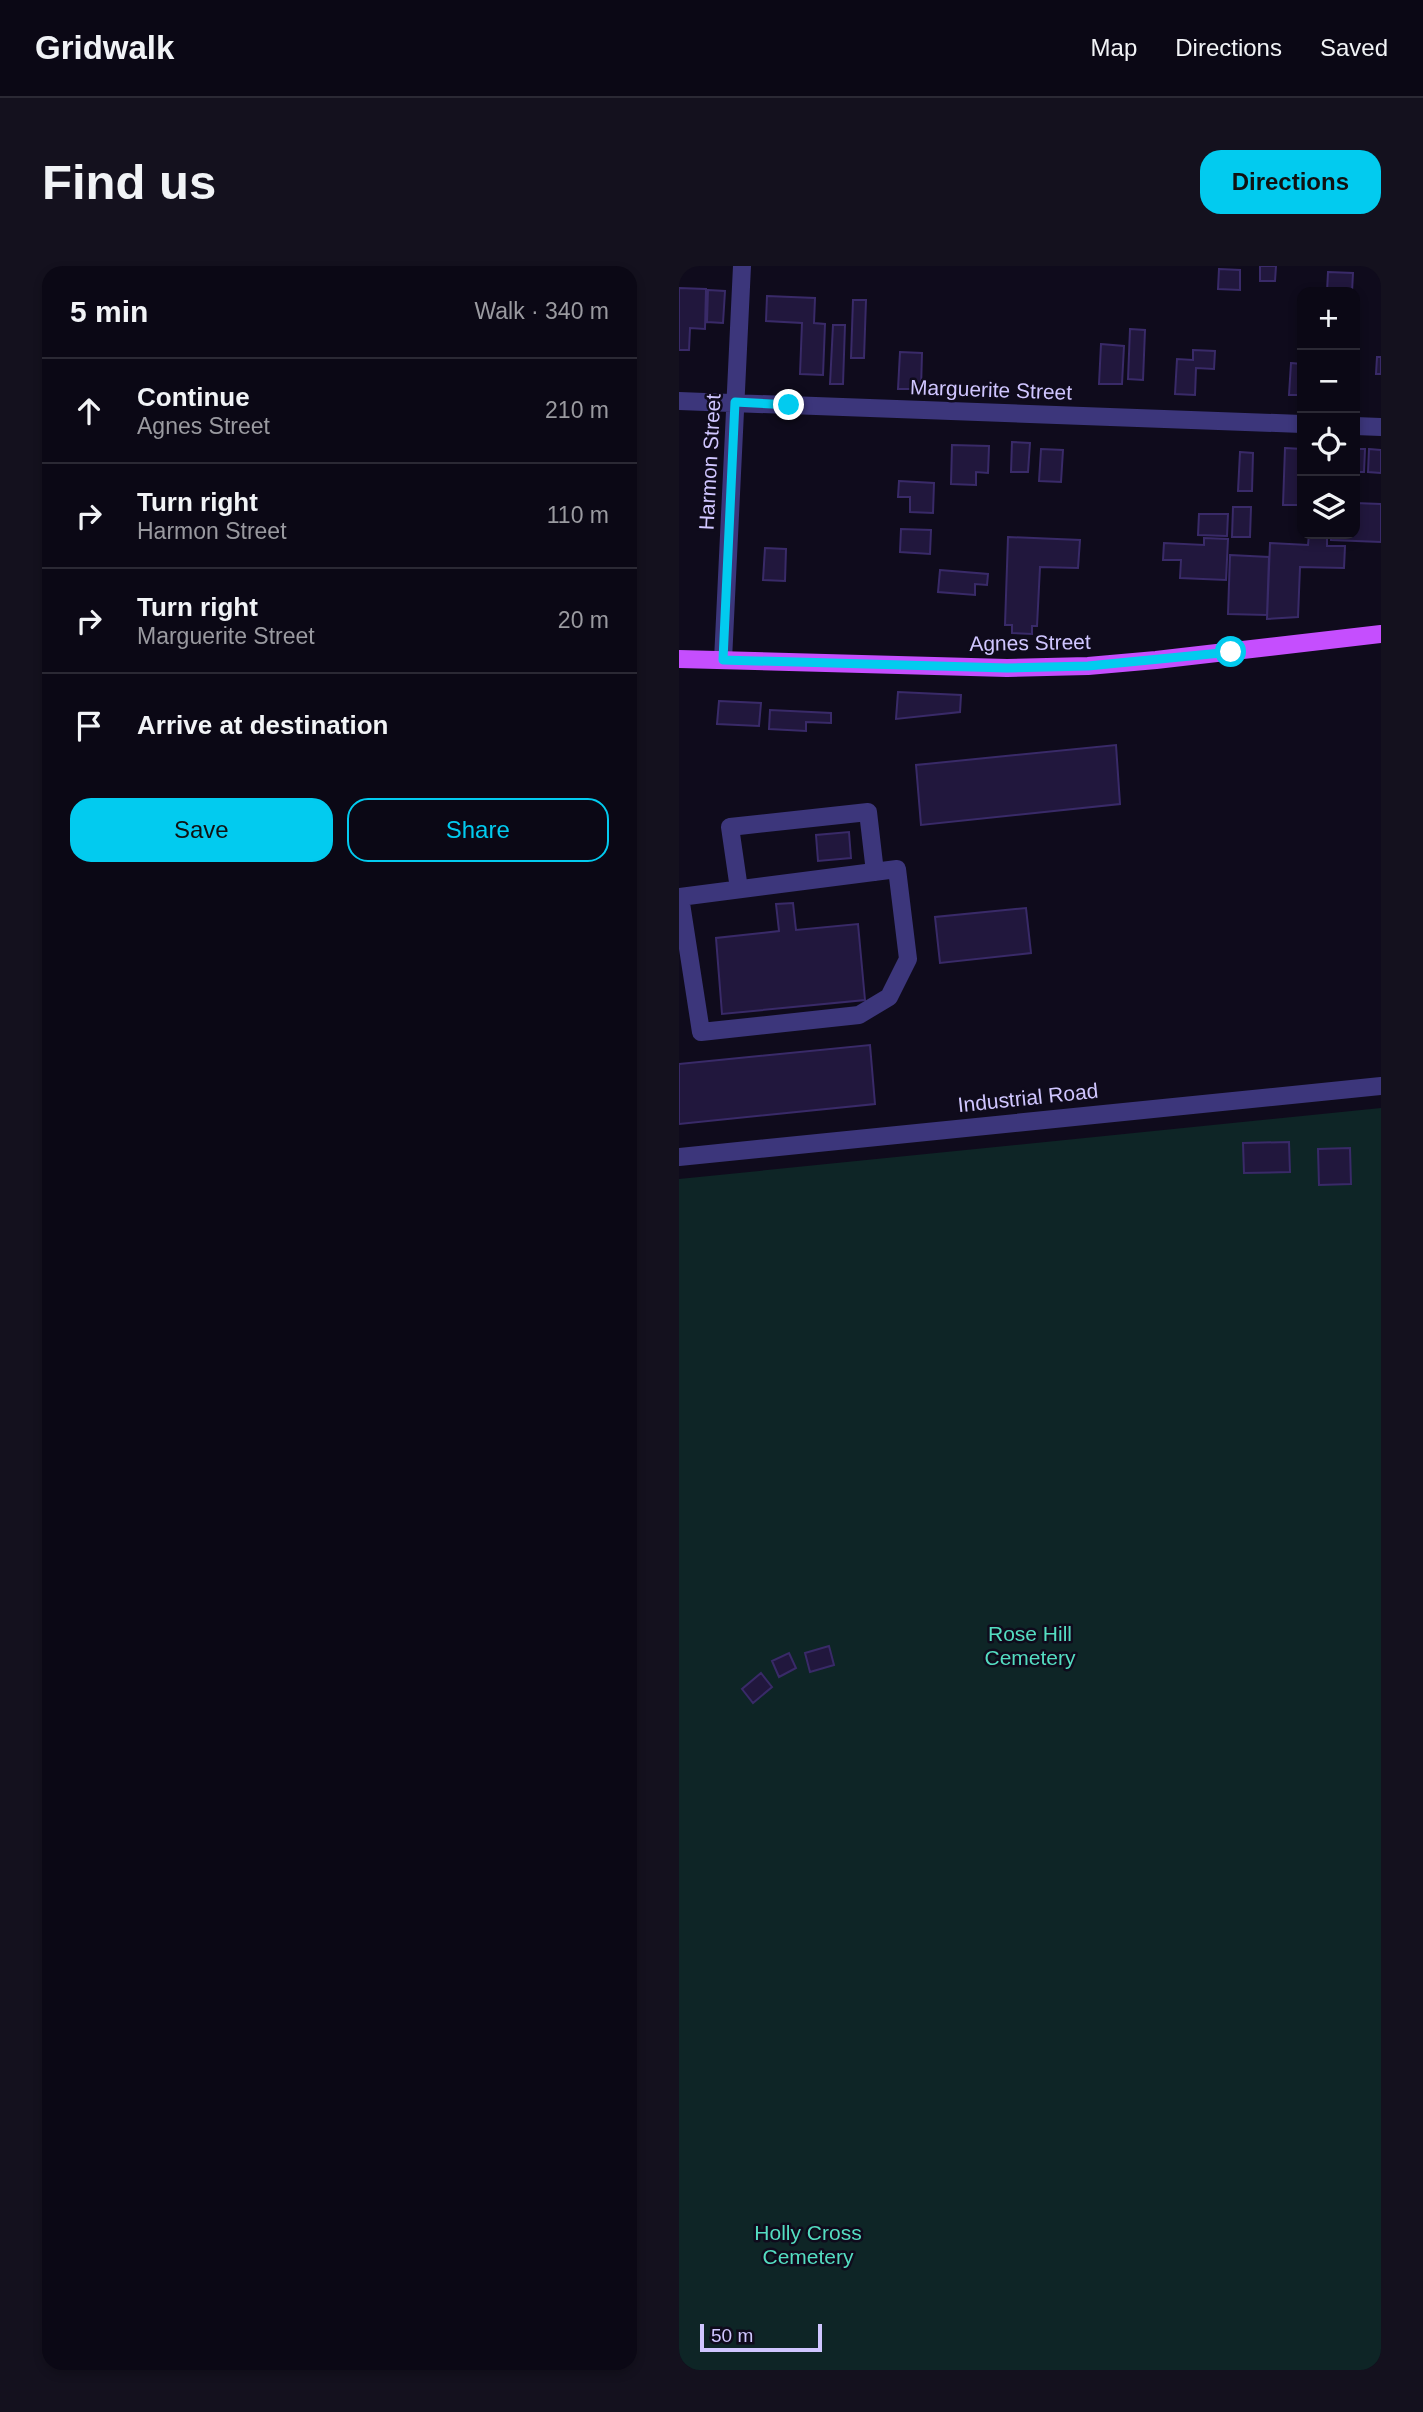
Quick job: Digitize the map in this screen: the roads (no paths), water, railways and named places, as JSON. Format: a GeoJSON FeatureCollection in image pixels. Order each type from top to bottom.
{"type":"FeatureCollection","features":[{"type":"Feature","properties":{"kind":"main road","name":"Agnes Street"},"geometry":{"type":"LineString","coordinates":[[679,659],[1007,668],[1088,666],[1381,634]]}},
{"type":"Feature","properties":{"kind":"street","name":"Harmon Street"},"geometry":{"type":"LineString","coordinates":[[723,660],[742,266]]}},
{"type":"Feature","properties":{"kind":"street","name":"Marguerite Street"},"geometry":{"type":"LineString","coordinates":[[679,401],[1297,424]]}},
{"type":"Feature","properties":{"kind":"street"},"geometry":{"type":"LineString","coordinates":[[1360,426],[1381,427]]}},
{"type":"Feature","properties":{"kind":"street"},"geometry":{"type":"LineString","coordinates":[[739,889],[730,827],[868,812],[876,872]]}},
{"type":"Feature","properties":{"kind":"street"},"geometry":{"type":"LineString","coordinates":[[897,869],[908,959],[889,997],[859,1015],[701,1032],[679,897],[876,872],[897,869]]}},
{"type":"Feature","properties":{"kind":"street","name":"Industrial Road"},"geometry":{"type":"LineString","coordinates":[[679,1157],[1381,1086]]}},
{"type":"Feature","properties":{"kind":"park label","name":"Rose Hill Cemetery"},"geometry":{"type":"Point","coordinates":[1030,1646]}},
{"type":"Feature","properties":{"kind":"park label","name":"Holly Cross Cemetery"},"geometry":{"type":"Point","coordinates":[808,2245]}}]}
